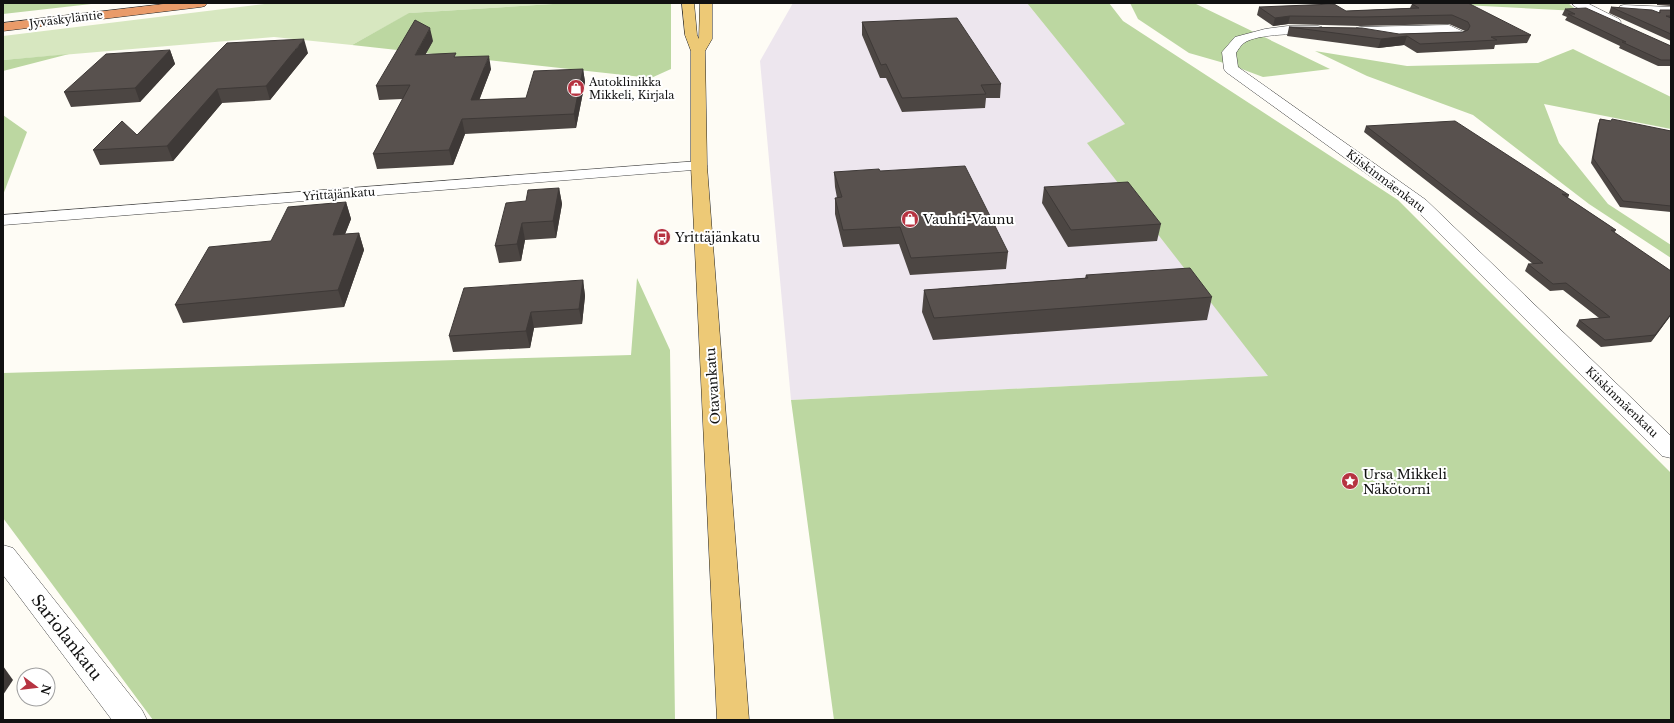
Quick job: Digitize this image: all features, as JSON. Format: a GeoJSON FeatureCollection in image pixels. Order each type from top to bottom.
{"type":"FeatureCollection","features":[{"type":"Feature","properties":{"kind":"highway","name":"Jyväskyläntie"},"geometry":{"type":"LineString","coordinates":[[3,27],[200,3]]}},
{"type":"Feature","properties":{"kind":"main road","name":"Otavankatu"},"geometry":{"type":"LineString","coordinates":[[688,3],[691,35],[698,51],[699,166],[733,720]]}},
{"type":"Feature","properties":{"kind":"main road","name":"Otavankatu"},"geometry":{"type":"LineString","coordinates":[[698,51],[706,39],[706,3]]}},
{"type":"Feature","properties":{"kind":"street"},"geometry":{"type":"LineString","coordinates":[[1581,5],[1671,11]]}},
{"type":"Feature","properties":{"kind":"street"},"geometry":{"type":"LineString","coordinates":[[1581,5],[1624,26]]}},
{"type":"Feature","properties":{"kind":"street"},"geometry":{"type":"LineString","coordinates":[[1344,31],[1449,29],[1460,35],[1396,37],[1360,31]]}},
{"type":"Feature","properties":{"kind":"street","name":"Kiiskinmäenkatu"},"geometry":{"type":"LineString","coordinates":[[1328,31],[1288,30],[1265,33],[1240,40],[1229,52],[1231,68],[1420,204],[1671,450]]}},
{"type":"Feature","properties":{"kind":"street","name":"Yrittäjänkatu"},"geometry":{"type":"LineString","coordinates":[[3,220],[699,166]]}},
{"type":"Feature","properties":{"kind":"street","name":"Sariolankatu"},"geometry":{"type":"LineString","coordinates":[[3,555],[131,720]]}},
{"type":"Feature","properties":{"kind":"shaded area"},"geometry":{"type":"Polygon","coordinates":[[[793,3],[1027,3],[1126,124],[1088,143],[1269,376],[791,400],[760,61],[793,3]]]}},
{"type":"Feature","properties":{"kind":"green space"},"geometry":{"type":"Polygon","coordinates":[[[3,3],[100,3],[3,14],[3,3]]]}},
{"type":"Feature","properties":{"kind":"green space"},"geometry":{"type":"Polygon","coordinates":[[[273,3],[569,3],[410,13],[352,45],[274,37],[3,60],[3,36],[273,3]]]}},
{"type":"Feature","properties":{"kind":"green space"},"geometry":{"type":"Polygon","coordinates":[[[569,3],[671,3],[671,69],[651,78],[352,45],[409,13],[569,3]]]}},
{"type":"Feature","properties":{"kind":"green space"},"geometry":{"type":"Polygon","coordinates":[[[1027,3],[1109,3],[1123,21],[1398,200],[1671,473],[1671,720],[834,720],[791,400],[1268,376],[1087,143],[1125,124],[1027,3]]]}},
{"type":"Feature","properties":{"kind":"green space"},"geometry":{"type":"Polygon","coordinates":[[[1130,3],[1194,3],[1330,69],[1263,77],[1231,65],[1189,53],[1138,19],[1130,3]]]}},
{"type":"Feature","properties":{"kind":"green space"},"geometry":{"type":"Polygon","coordinates":[[[1425,3],[1568,3],[1578,11],[1425,3]]]}},
{"type":"Feature","properties":{"kind":"green space"},"geometry":{"type":"Polygon","coordinates":[[[1573,49],[1671,97],[1671,129],[1544,104],[1559,143],[1608,204],[1671,245],[1671,258],[1589,204],[1473,115],[1367,76],[1315,51],[1407,66],[1538,63],[1573,49]]]}},
{"type":"Feature","properties":{"kind":"green space"},"geometry":{"type":"Polygon","coordinates":[[[69,54],[3,71],[3,60],[69,54]]]}},
{"type":"Feature","properties":{"kind":"green space"},"geometry":{"type":"Polygon","coordinates":[[[3,115],[27,132],[3,195],[3,115]]]}},
{"type":"Feature","properties":{"kind":"green space"},"geometry":{"type":"Polygon","coordinates":[[[637,278],[670,350],[675,720],[153,720],[3,518],[3,373],[631,355],[637,278]]]}},
{"type":"Feature","properties":{"kind":"building"},"geometry":{"type":"Polygon","coordinates":[[[1468,3],[1531,35],[1491,37],[1497,40],[1420,44],[1407,36],[1381,39],[1289,27],[1362,28],[1399,34],[1463,32],[1468,30],[1470,26],[1468,22],[1452,15],[1362,17],[1290,16],[1275,18],[1259,7],[1334,4],[1346,11],[1419,8],[1412,4],[1468,3]]]}},
{"type":"Feature","properties":{"kind":"building"},"geometry":{"type":"Polygon","coordinates":[[[1611,7],[1652,10],[1660,13],[1660,10],[1671,10],[1671,16],[1666,16],[1671,18],[1671,34],[1611,7]]]}},
{"type":"Feature","properties":{"kind":"building"},"geometry":{"type":"Polygon","coordinates":[[[1586,8],[1671,46],[1671,60],[1661,60],[1622,42],[1626,42],[1568,14],[1575,14],[1565,9],[1586,8]]]}},
{"type":"Feature","properties":{"kind":"building"},"geometry":{"type":"Polygon","coordinates":[[[957,18],[1001,84],[981,85],[986,94],[902,98],[886,64],[881,65],[862,22],[957,18]]]}},
{"type":"Feature","properties":{"kind":"building"},"geometry":{"type":"Polygon","coordinates":[[[415,20],[430,28],[415,55],[456,53],[454,57],[489,56],[471,100],[526,98],[534,71],[583,69],[574,114],[462,119],[449,150],[373,154],[410,85],[376,86],[415,20]]]}},
{"type":"Feature","properties":{"kind":"building"},"geometry":{"type":"Polygon","coordinates":[[[304,39],[266,86],[217,89],[167,146],[93,150],[122,121],[137,135],[227,43],[304,39]]]}},
{"type":"Feature","properties":{"kind":"building"},"geometry":{"type":"Polygon","coordinates":[[[170,50],[135,88],[64,92],[106,54],[170,50]]]}},
{"type":"Feature","properties":{"kind":"building"},"geometry":{"type":"Polygon","coordinates":[[[1600,119],[1611,121],[1612,119],[1671,131],[1671,206],[1623,201],[1593,158],[1600,119]]]}},
{"type":"Feature","properties":{"kind":"building"},"geometry":{"type":"Polygon","coordinates":[[[1455,121],[1569,195],[1562,194],[1616,230],[1611,230],[1671,271],[1671,314],[1655,335],[1605,340],[1579,320],[1610,317],[1566,283],[1553,284],[1528,264],[1543,263],[1366,126],[1455,121]]]}},
{"type":"Feature","properties":{"kind":"building"},"geometry":{"type":"Polygon","coordinates":[[[965,166],[1008,252],[911,258],[900,227],[843,230],[835,198],[842,197],[834,172],[965,166]]]}},
{"type":"Feature","properties":{"kind":"building"},"geometry":{"type":"Polygon","coordinates":[[[1128,182],[1161,224],[1071,230],[1044,187],[1128,182]]]}},
{"type":"Feature","properties":{"kind":"building"},"geometry":{"type":"Polygon","coordinates":[[[559,188],[553,221],[522,223],[517,244],[495,246],[506,203],[526,201],[528,190],[559,188]]]}},
{"type":"Feature","properties":{"kind":"building"},"geometry":{"type":"Polygon","coordinates":[[[346,202],[333,235],[359,233],[338,290],[175,305],[209,247],[271,241],[288,207],[346,202]]]}},
{"type":"Feature","properties":{"kind":"building"},"geometry":{"type":"Polygon","coordinates":[[[1190,268],[1212,297],[934,318],[924,290],[1088,278],[1086,275],[1190,268]]]}},
{"type":"Feature","properties":{"kind":"building"},"geometry":{"type":"Polygon","coordinates":[[[583,280],[579,309],[531,312],[526,331],[449,336],[464,288],[583,280]]]}},
{"type":"Feature","properties":{"kind":"place","name":"Autoklinikka Mikkeli, Kirjala"},"geometry":{"type":"Point","coordinates":[576,88]}},
{"type":"Feature","properties":{"kind":"place","name":"Vauhti-Vaunu"},"geometry":{"type":"Point","coordinates":[910,219]}},
{"type":"Feature","properties":{"kind":"place","name":"Yrittäjänkatu"},"geometry":{"type":"Point","coordinates":[662,237]}},
{"type":"Feature","properties":{"kind":"place","name":"Ursa Mikkeli Näkötorni"},"geometry":{"type":"Point","coordinates":[1350,481]}}]}
